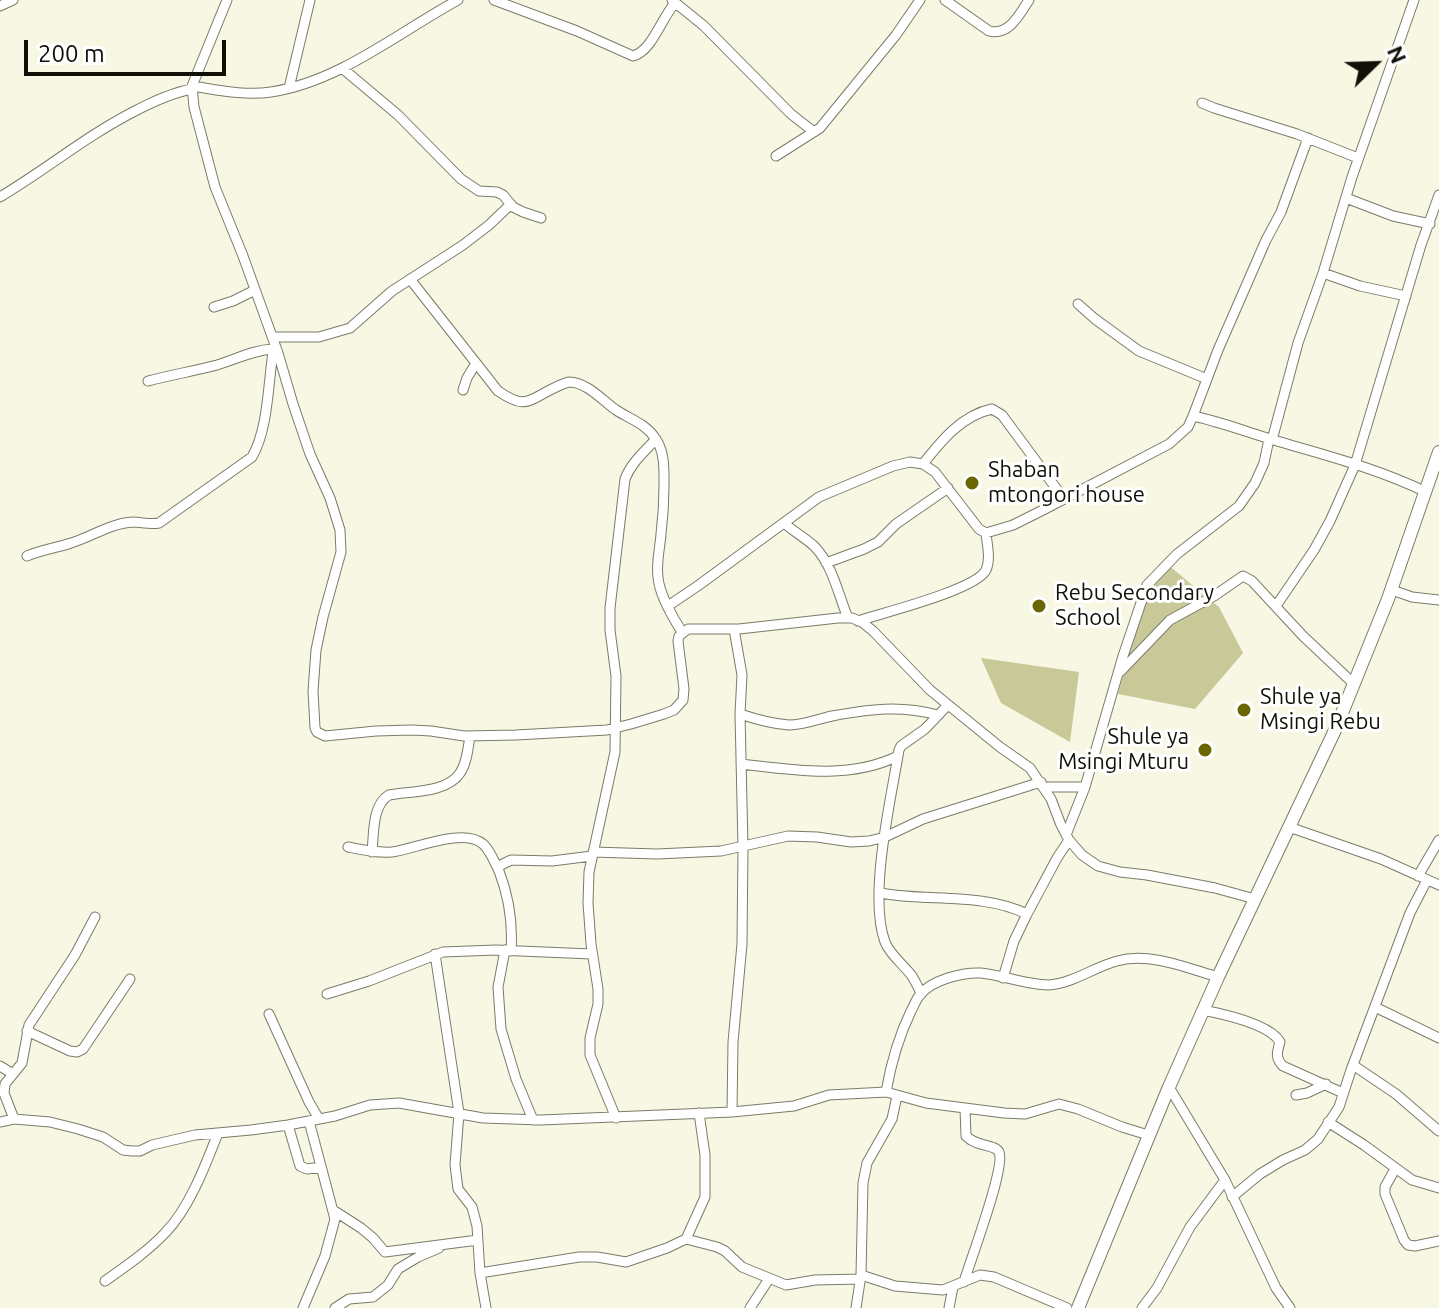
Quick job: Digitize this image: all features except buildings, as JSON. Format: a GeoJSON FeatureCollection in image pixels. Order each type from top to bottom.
{"type":"FeatureCollection","features":[{"type":"Feature","properties":{"kind":"main road"},"geometry":{"type":"LineString","coordinates":[[1078,1308],[1203,1010],[1336,728],[1392,590],[1439,452]]}},
{"type":"Feature","properties":{"kind":"street"},"geometry":{"type":"LineString","coordinates":[[0,6],[13,0]]}},
{"type":"Feature","properties":{"kind":"street"},"geometry":{"type":"LineString","coordinates":[[227,0],[192,87],[199,132],[215,187],[243,256],[310,454],[330,498],[340,530],[341,552],[316,650],[313,691],[317,732],[325,736],[412,730],[470,736],[617,727],[674,710],[683,700],[678,641],[682,632],[848,618],[873,631],[930,690],[1030,768],[1043,785],[1068,837],[1082,855],[1098,866],[1120,872],[1215,888],[1255,899]]}},
{"type":"Feature","properties":{"kind":"street"},"geometry":{"type":"LineString","coordinates":[[289,88],[310,0]]}},
{"type":"Feature","properties":{"kind":"street"},"geometry":{"type":"LineString","coordinates":[[0,196],[105,126],[176,92],[192,87],[244,93],[289,88],[342,68],[373,52],[458,0]]}},
{"type":"Feature","properties":{"kind":"street"},"geometry":{"type":"LineString","coordinates":[[494,0],[633,56],[644,52],[674,1],[704,26],[791,114],[814,132]]}},
{"type":"Feature","properties":{"kind":"street"},"geometry":{"type":"LineString","coordinates":[[776,156],[820,128],[896,35],[920,0]]}},
{"type":"Feature","properties":{"kind":"street"},"geometry":{"type":"LineString","coordinates":[[945,0],[996,33],[1007,29],[1029,0]]}},
{"type":"Feature","properties":{"kind":"street"},"geometry":{"type":"LineString","coordinates":[[1003,978],[1014,941],[1068,837],[1147,585],[1177,554],[1239,506],[1255,483],[1358,158],[1414,0]]}},
{"type":"Feature","properties":{"kind":"street"},"geometry":{"type":"LineString","coordinates":[[342,68],[398,115],[461,179],[479,191],[497,192],[523,212],[541,218]]}},
{"type":"Feature","properties":{"kind":"street"},"geometry":{"type":"LineString","coordinates":[[1202,103],[1358,158]]}},
{"type":"Feature","properties":{"kind":"street"},"geometry":{"type":"LineString","coordinates":[[668,606],[819,497],[893,466],[910,462],[923,464],[935,472],[979,529],[986,533],[1013,525],[1169,444],[1188,427],[1193,416],[1266,240],[1281,212],[1308,138]]}},
{"type":"Feature","properties":{"kind":"street"},"geometry":{"type":"LineString","coordinates":[[1276,606],[1325,531],[1355,465],[1439,195]]}},
{"type":"Feature","properties":{"kind":"street"},"geometry":{"type":"LineString","coordinates":[[1346,198],[1393,216],[1430,224]]}},
{"type":"Feature","properties":{"kind":"street"},"geometry":{"type":"LineString","coordinates":[[148,381],[217,365],[273,343],[319,337],[350,328],[392,291],[463,245],[511,204]]}},
{"type":"Feature","properties":{"kind":"street"},"geometry":{"type":"LineString","coordinates":[[1323,273],[1360,286],[1406,296]]}},
{"type":"Feature","properties":{"kind":"street"},"geometry":{"type":"LineString","coordinates":[[410,279],[498,391],[518,403],[530,401],[561,384],[580,384],[638,422],[656,439],[661,448],[664,484],[658,580],[682,632]]}},
{"type":"Feature","properties":{"kind":"street"},"geometry":{"type":"LineString","coordinates":[[214,307],[255,290]]}},
{"type":"Feature","properties":{"kind":"street"},"geometry":{"type":"LineString","coordinates":[[1078,304],[1139,351],[1207,379]]}},
{"type":"Feature","properties":{"kind":"street"},"geometry":{"type":"LineString","coordinates":[[27,556],[115,526],[134,522],[159,523],[252,457],[259,446],[266,414],[273,343]]}},
{"type":"Feature","properties":{"kind":"street"},"geometry":{"type":"LineString","coordinates":[[463,390],[476,363]]}},
{"type":"Feature","properties":{"kind":"street"},"geometry":{"type":"LineString","coordinates":[[923,464],[955,428],[982,411],[992,409],[1002,415],[1064,499]]}},
{"type":"Feature","properties":{"kind":"street"},"geometry":{"type":"LineString","coordinates":[[1193,416],[1355,465],[1404,481],[1426,492]]}},
{"type":"Feature","properties":{"kind":"street"},"geometry":{"type":"LineString","coordinates":[[616,1118],[590,1055],[598,989],[588,903],[589,872],[615,752],[616,676],[610,608],[625,479],[637,458],[656,439]]}},
{"type":"Feature","properties":{"kind":"street"},"geometry":{"type":"LineString","coordinates":[[826,563],[878,542],[896,524],[948,488]]}},
{"type":"Feature","properties":{"kind":"street"},"geometry":{"type":"LineString","coordinates":[[784,523],[815,547],[826,563],[848,618]]}},
{"type":"Feature","properties":{"kind":"street"},"geometry":{"type":"LineString","coordinates":[[858,621],[932,599],[977,579],[987,568],[986,533]]}},
{"type":"Feature","properties":{"kind":"street"},"geometry":{"type":"LineString","coordinates":[[1119,673],[1170,620],[1243,576],[1252,581],[1303,636],[1354,684]]}},
{"type":"Feature","properties":{"kind":"street"},"geometry":{"type":"LineString","coordinates":[[1392,590],[1412,597],[1439,600]]}},
{"type":"Feature","properties":{"kind":"street"},"geometry":{"type":"LineString","coordinates":[[732,1112],[735,1004],[742,944],[743,847],[742,675],[734,629]]}},
{"type":"Feature","properties":{"kind":"street"},"geometry":{"type":"LineString","coordinates":[[921,993],[912,976],[886,945],[880,925],[885,837],[890,792],[901,746],[919,734],[948,705]]}},
{"type":"Feature","properties":{"kind":"street"},"geometry":{"type":"LineString","coordinates":[[740,714],[789,725],[897,708],[938,715]]}},
{"type":"Feature","properties":{"kind":"street"},"geometry":{"type":"LineString","coordinates":[[372,852],[377,813],[383,799],[389,795],[440,787],[453,781],[461,773],[470,736]]}},
{"type":"Feature","properties":{"kind":"street"},"geometry":{"type":"LineString","coordinates":[[741,764],[823,772],[874,766],[898,756]]}},
{"type":"Feature","properties":{"kind":"street"},"geometry":{"type":"LineString","coordinates":[[497,867],[511,860],[552,861],[593,854],[721,851],[788,836],[869,841],[923,819],[1043,785],[1085,787]]}},
{"type":"Feature","properties":{"kind":"street"},"geometry":{"type":"LineString","coordinates":[[1289,827],[1353,849],[1439,885]]}},
{"type":"Feature","properties":{"kind":"street"},"geometry":{"type":"LineString","coordinates":[[348,847],[372,852],[393,851],[442,840],[472,839],[484,845],[505,886],[511,916],[508,950],[498,987],[501,1029],[516,1079],[533,1120]]}},
{"type":"Feature","properties":{"kind":"street"},"geometry":{"type":"LineString","coordinates":[[1232,1197],[1260,1174],[1305,1150],[1318,1139],[1339,1107],[1422,878],[1439,840]]}},
{"type":"Feature","properties":{"kind":"street"},"geometry":{"type":"LineString","coordinates":[[880,893],[901,897],[974,900],[1011,907],[1027,914]]}},
{"type":"Feature","properties":{"kind":"street"},"geometry":{"type":"LineString","coordinates":[[14,1119],[4,1093],[5,1084],[22,1063],[27,1031],[95,917]]}},
{"type":"Feature","properties":{"kind":"street"},"geometry":{"type":"LineString","coordinates":[[327,994],[435,954],[461,950],[592,954]]}},
{"type":"Feature","properties":{"kind":"street"},"geometry":{"type":"LineString","coordinates":[[435,954],[459,1113],[455,1165],[458,1189],[472,1207],[486,1308]]}},
{"type":"Feature","properties":{"kind":"street"},"geometry":{"type":"LineString","coordinates":[[886,1092],[891,1060],[901,1031],[921,993],[942,980],[981,973],[1046,985],[1061,983],[1115,961],[1133,958],[1165,961],[1218,977]]}},
{"type":"Feature","properties":{"kind":"street"},"geometry":{"type":"LineString","coordinates":[[27,1031],[70,1051],[83,1049],[130,979]]}},
{"type":"Feature","properties":{"kind":"street"},"geometry":{"type":"LineString","coordinates":[[1375,1007],[1439,1038]]}},
{"type":"Feature","properties":{"kind":"street"},"geometry":{"type":"LineString","coordinates":[[1203,1010],[1243,1020],[1272,1033],[1280,1042],[1279,1063],[1343,1093]]}},
{"type":"Feature","properties":{"kind":"street"},"geometry":{"type":"LineString","coordinates":[[269,1014],[309,1102],[335,1219],[318,1276],[303,1308]]}},
{"type":"Feature","properties":{"kind":"street"},"geometry":{"type":"LineString","coordinates":[[1353,1065],[1396,1094],[1439,1131]]}},
{"type":"Feature","properties":{"kind":"street"},"geometry":{"type":"LineString","coordinates":[[0,1066],[13,1074]]}},
{"type":"Feature","properties":{"kind":"street"},"geometry":{"type":"LineString","coordinates":[[1296,1095],[1326,1084]]}},
{"type":"Feature","properties":{"kind":"street"},"geometry":{"type":"LineString","coordinates":[[1169,1087],[1225,1180],[1287,1307]]}},
{"type":"Feature","properties":{"kind":"street"},"geometry":{"type":"LineString","coordinates":[[0,1122],[14,1119],[50,1122],[103,1137],[123,1150],[140,1151],[172,1140],[288,1125],[370,1105],[399,1103],[483,1118],[616,1118],[732,1112],[794,1106],[829,1095],[886,1092],[965,1109],[1025,1114],[1059,1104],[1148,1135]]}},
{"type":"Feature","properties":{"kind":"street"},"geometry":{"type":"LineString","coordinates":[[856,1308],[861,1277],[863,1183],[867,1163],[892,1119],[897,1096]]}},
{"type":"Feature","properties":{"kind":"street"},"geometry":{"type":"LineString","coordinates":[[964,1282],[996,1187],[1000,1159],[994,1147],[976,1144],[966,1136],[965,1109]]}},
{"type":"Feature","properties":{"kind":"street"},"geometry":{"type":"LineString","coordinates":[[686,1239],[705,1197],[705,1155],[699,1113]]}},
{"type":"Feature","properties":{"kind":"street"},"geometry":{"type":"LineString","coordinates":[[1328,1122],[1412,1180],[1439,1188]]}},
{"type":"Feature","properties":{"kind":"street"},"geometry":{"type":"LineString","coordinates":[[288,1125],[300,1166],[307,1169],[321,1167]]}},
{"type":"Feature","properties":{"kind":"street"},"geometry":{"type":"LineString","coordinates":[[105,1281],[142,1255],[168,1231],[195,1188],[218,1133]]}},
{"type":"Feature","properties":{"kind":"street"},"geometry":{"type":"LineString","coordinates":[[1395,1169],[1385,1187],[1385,1194],[1404,1240],[1408,1245],[1415,1246],[1439,1241]]}},
{"type":"Feature","properties":{"kind":"street"},"geometry":{"type":"LineString","coordinates":[[1142,1308],[1157,1288],[1190,1227],[1225,1180]]}},
{"type":"Feature","properties":{"kind":"street"},"geometry":{"type":"LineString","coordinates":[[333,1210],[361,1228],[385,1252],[478,1240]]}},
{"type":"Feature","properties":{"kind":"street"},"geometry":{"type":"LineString","coordinates":[[480,1273],[579,1257],[626,1262],[686,1239],[717,1247],[742,1267],[786,1285],[861,1277],[895,1286],[943,1290],[980,1275],[994,1277],[1067,1308]]}},
{"type":"Feature","properties":{"kind":"street"},"geometry":{"type":"LineString","coordinates":[[335,1308],[349,1299],[373,1297],[388,1285],[398,1269],[453,1242]]}},
{"type":"Feature","properties":{"kind":"street"},"geometry":{"type":"LineString","coordinates":[[750,1308],[769,1279]]}},
{"type":"Feature","properties":{"kind":"street"},"geometry":{"type":"LineString","coordinates":[[949,1308],[953,1287]]}},
{"type":"Feature","properties":{"kind":"green space"},"geometry":{"type":"Polygon","coordinates":[[[1168,565],[1219,607],[1243,653],[1195,709],[1118,694],[1142,604],[1168,565]]]}},
{"type":"Feature","properties":{"kind":"green space"},"geometry":{"type":"Polygon","coordinates":[[[981,658],[1079,672],[1070,742],[1001,703],[981,658]]]}},
{"type":"Feature","properties":{"kind":"place","name":"Shaban mtongori house"},"geometry":{"type":"Point","coordinates":[972,483]}},
{"type":"Feature","properties":{"kind":"place","name":"Rebu Secondary School"},"geometry":{"type":"Point","coordinates":[1039,606]}},
{"type":"Feature","properties":{"kind":"place","name":"Shule ya Msingi Rebu"},"geometry":{"type":"Point","coordinates":[1244,710]}},
{"type":"Feature","properties":{"kind":"place","name":"Shule ya Msingi Mturu"},"geometry":{"type":"Point","coordinates":[1205,750]}}]}
